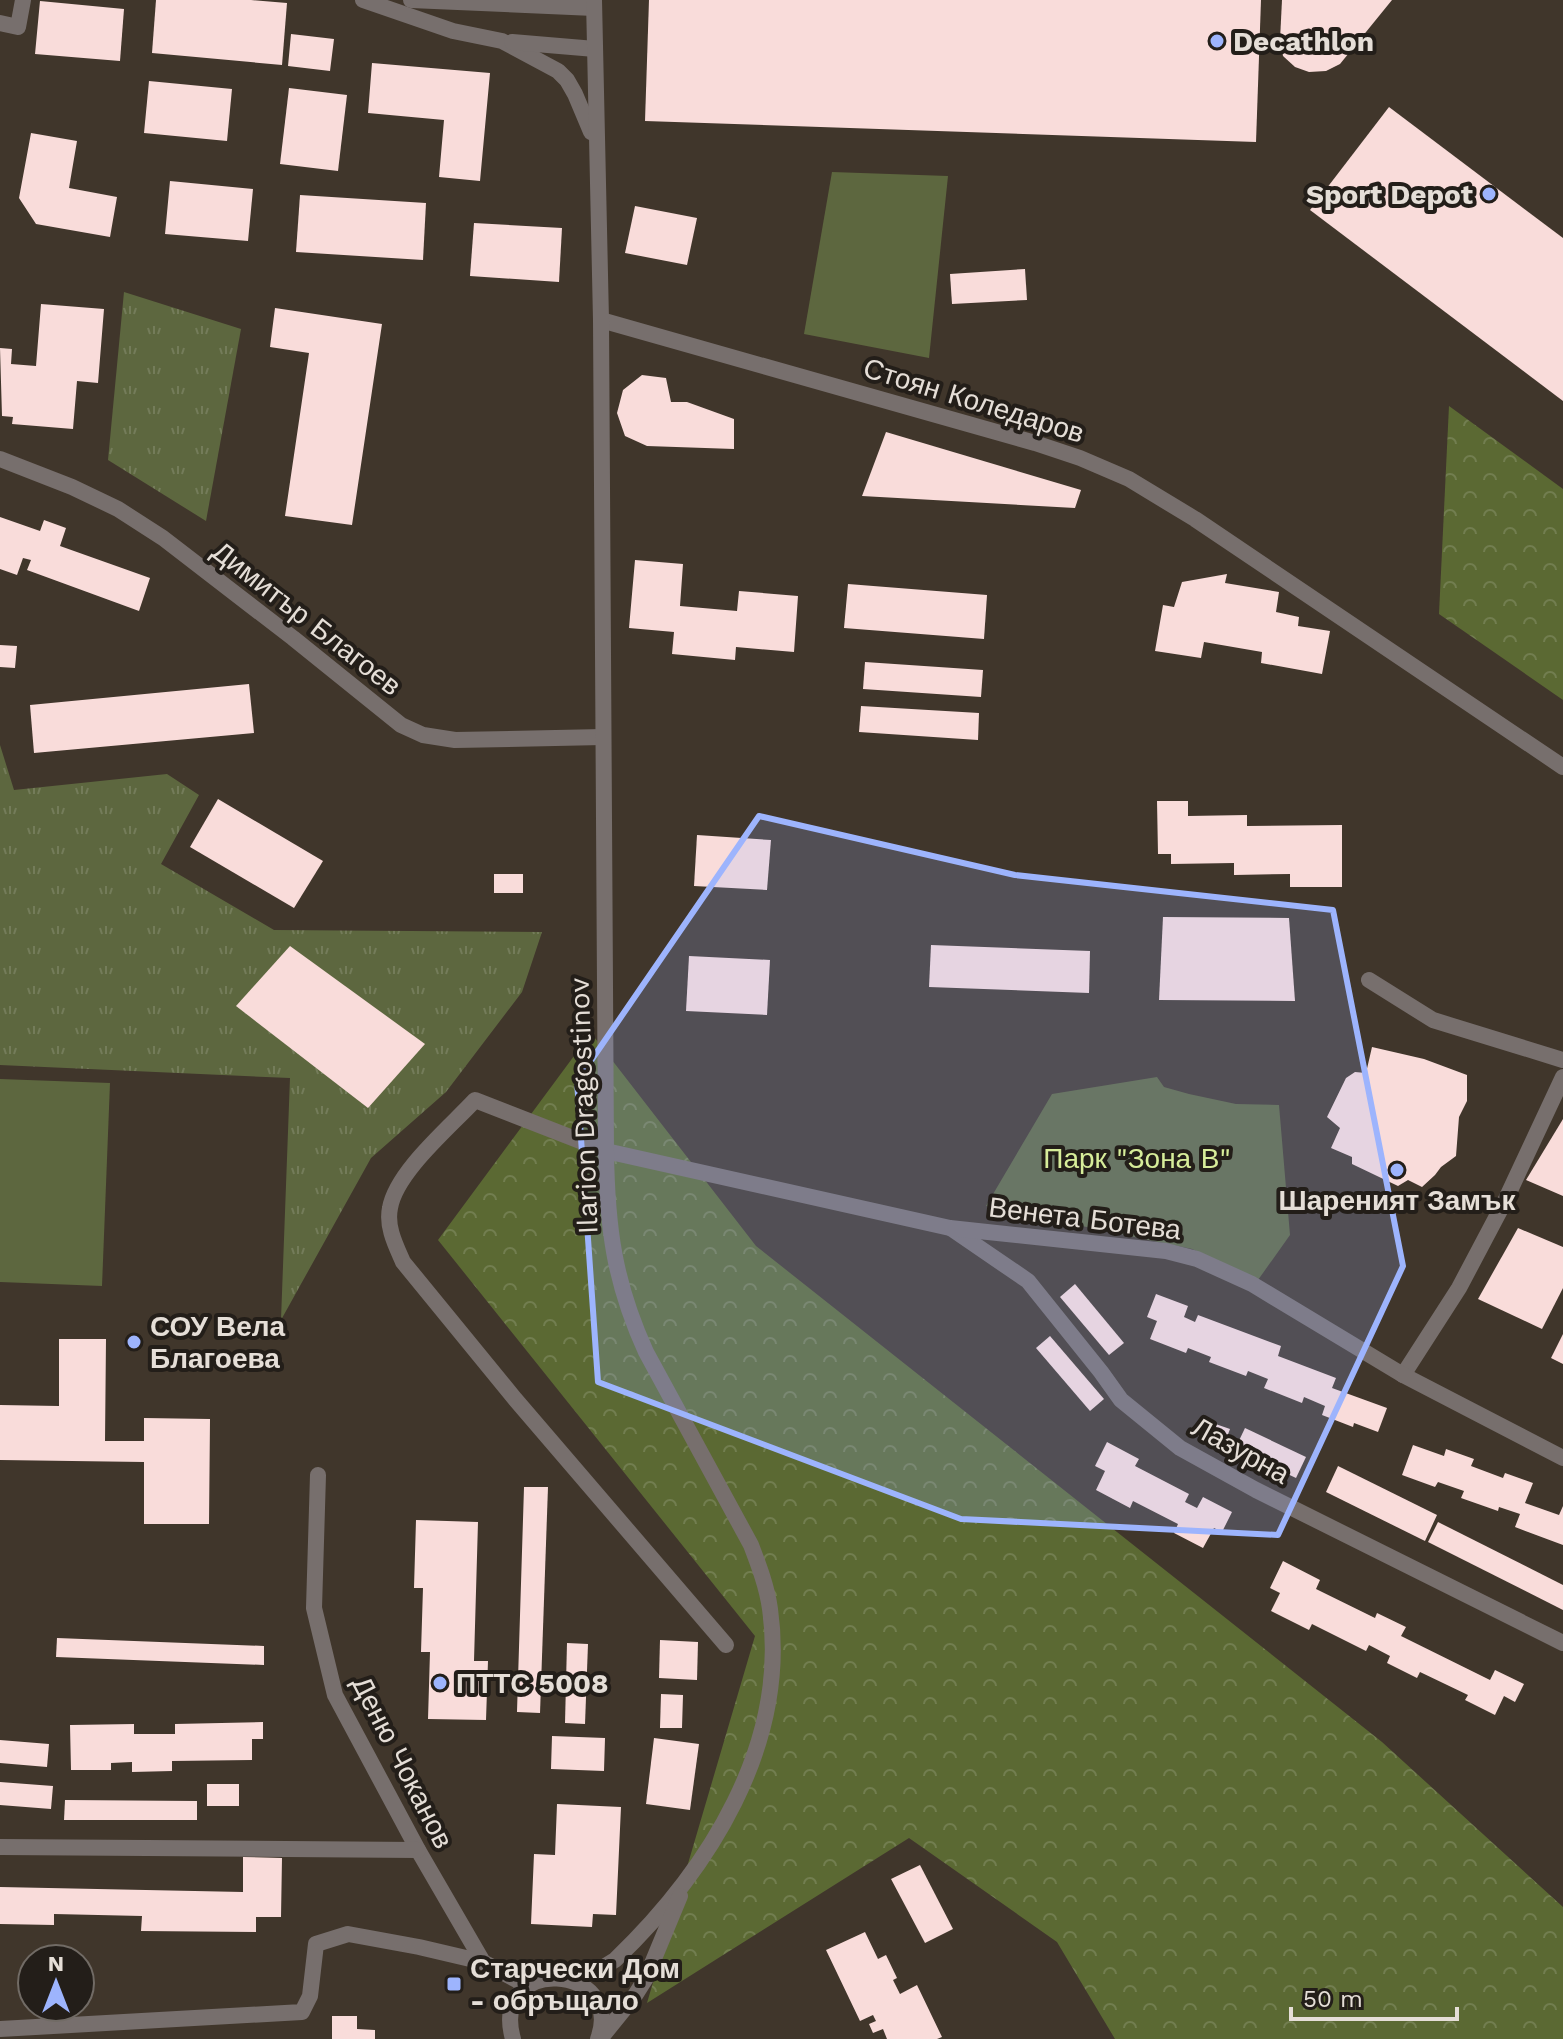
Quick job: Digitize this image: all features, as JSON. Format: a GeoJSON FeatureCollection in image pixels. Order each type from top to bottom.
{"type":"FeatureCollection","features":[{"type":"Feature","properties":{"kind":"street"},"geometry":{"type":"LineString","coordinates":[[0,23],[18,27],[23,0]]}},
{"type":"Feature","properties":{"kind":"street"},"geometry":{"type":"LineString","coordinates":[[363,0],[453,31],[502,41],[595,49]]}},
{"type":"Feature","properties":{"kind":"street"},"geometry":{"type":"LineString","coordinates":[[411,0],[594,3],[601,320]]}},
{"type":"Feature","properties":{"kind":"street"},"geometry":{"type":"LineString","coordinates":[[502,41],[558,71],[567,80],[595,144]]}},
{"type":"Feature","properties":{"kind":"street","name":"Ilarion Dragostinov"},"geometry":{"type":"LineString","coordinates":[[528,1986],[540,1980],[567,1978],[602,1968],[615,1960],[685,1883],[740,1793],[756,1751],[771,1686],[773,1635],[762,1575],[751,1545],[646,1352],[620,1283],[609,1230],[606,1197],[601,320]]}},
{"type":"Feature","properties":{"kind":"street","name":"Стоян Коледаров"},"geometry":{"type":"LineString","coordinates":[[601,320],[1035,443],[1129,479],[1208,528],[1563,767]]}},
{"type":"Feature","properties":{"kind":"street","name":"Димитър Благоев"},"geometry":{"type":"LineString","coordinates":[[0,459],[72,487],[163,538],[401,725],[423,735],[455,740],[603,737]]}},
{"type":"Feature","properties":{"kind":"street"},"geometry":{"type":"LineString","coordinates":[[1369,980],[1433,1020],[1563,1060]]}},
{"type":"Feature","properties":{"kind":"street"},"geometry":{"type":"LineString","coordinates":[[1403,1375],[1459,1288],[1563,1077]]}},
{"type":"Feature","properties":{"kind":"street","name":"Венета Ботева"},"geometry":{"type":"LineString","coordinates":[[726,1645],[515,1399],[403,1262],[393,1242],[390,1208],[398,1188],[421,1157],[475,1100],[606,1151],[950,1228],[1166,1251],[1197,1259],[1252,1284],[1403,1375],[1563,1458]]}},
{"type":"Feature","properties":{"kind":"street","name":"Лазурна"},"geometry":{"type":"LineString","coordinates":[[950,1228],[1028,1281],[1121,1400],[1180,1448],[1256,1490],[1563,1643]]}},
{"type":"Feature","properties":{"kind":"street","name":"Деню Чоканов"},"geometry":{"type":"LineString","coordinates":[[318,1475],[314,1608],[335,1695],[418,1850],[483,1962]]}},
{"type":"Feature","properties":{"kind":"street"},"geometry":{"type":"LineString","coordinates":[[0,1847],[418,1850]]}},
{"type":"Feature","properties":{"kind":"street","name":"Ilarion Dragostinov"},"geometry":{"type":"LineString","coordinates":[[599,2039],[646,1978],[685,1883]]}},
{"type":"Feature","properties":{"kind":"street"},"geometry":{"type":"LineString","coordinates":[[0,2029],[302,2012],[310,1996],[316,1944],[348,1934],[483,1962],[528,1986],[520,1994],[510,2015],[513,2039]]}},
{"type":"Feature","properties":{"kind":"street"},"geometry":{"type":"LineString","coordinates":[[567,1978],[591,1993],[598,2005],[601,2018],[599,2039]]}},
{"type":"Feature","properties":{"kind":"highlighted area"},"geometry":{"type":"Polygon","coordinates":[[[759,816],[1015,875],[1333,910],[1403,1266],[1278,1535],[961,1519],[598,1382],[577,1081],[759,816]]]}},
{"type":"Feature","properties":{"kind":"green space"},"geometry":{"type":"Polygon","coordinates":[[[832,172],[948,176],[929,358],[804,334],[832,172]]]}},
{"type":"Feature","properties":{"kind":"green space"},"geometry":{"type":"Polygon","coordinates":[[[124,292],[241,329],[206,521],[108,460],[124,292]]]}},
{"type":"Feature","properties":{"kind":"green space"},"geometry":{"type":"Polygon","coordinates":[[[1449,406],[1563,489],[1563,700],[1439,614],[1449,406]]]}},
{"type":"Feature","properties":{"kind":"green space"},"geometry":{"type":"Polygon","coordinates":[[[0,745],[14,790],[167,774],[199,795],[161,864],[274,930],[542,932],[522,992],[446,1092],[371,1158],[281,1320],[290,1078],[0,1065],[0,745]]]}},
{"type":"Feature","properties":{"kind":"green space"},"geometry":{"type":"Polygon","coordinates":[[[591,1033],[756,1246],[1382,1742],[1563,1907],[1563,2039],[1115,2039],[1057,1942],[909,1838],[647,2003],[755,1636],[438,1240],[591,1033]]]}},
{"type":"Feature","properties":{"kind":"green space","name":"Парк \"Зона В\""},"geometry":{"type":"Polygon","coordinates":[[[1157,1077],[1164,1087],[1189,1094],[1236,1104],[1279,1105],[1290,1235],[1258,1280],[1192,1249],[986,1206],[1052,1094],[1157,1077]]]}},
{"type":"Feature","properties":{"kind":"green space"},"geometry":{"type":"Polygon","coordinates":[[[0,1079],[110,1083],[102,1286],[0,1282],[0,1079]]]}},
{"type":"Feature","properties":{"kind":"building"},"geometry":{"type":"Polygon","coordinates":[[[156,0],[287,3],[282,65],[152,53],[156,0]]]}},
{"type":"Feature","properties":{"kind":"building"},"geometry":{"type":"Polygon","coordinates":[[[649,0],[1261,0],[1256,142],[645,121],[649,0]]]}},
{"type":"Feature","properties":{"kind":"building"},"geometry":{"type":"Polygon","coordinates":[[[1282,0],[1392,0],[1340,64],[1326,71],[1309,72],[1295,67],[1283,56],[1280,40],[1282,0]]]}},
{"type":"Feature","properties":{"kind":"building"},"geometry":{"type":"Polygon","coordinates":[[[40,1],[124,9],[120,61],[35,54],[40,1]]]}},
{"type":"Feature","properties":{"kind":"building"},"geometry":{"type":"Polygon","coordinates":[[[291,34],[334,39],[330,71],[288,66],[291,34]]]}},
{"type":"Feature","properties":{"kind":"building"},"geometry":{"type":"Polygon","coordinates":[[[372,63],[490,73],[480,181],[439,177],[444,120],[368,113],[372,63]]]}},
{"type":"Feature","properties":{"kind":"building"},"geometry":{"type":"Polygon","coordinates":[[[149,81],[232,89],[227,141],[144,133],[149,81]]]}},
{"type":"Feature","properties":{"kind":"building"},"geometry":{"type":"Polygon","coordinates":[[[289,88],[347,95],[338,171],[280,164],[289,88]]]}},
{"type":"Feature","properties":{"kind":"building"},"geometry":{"type":"Polygon","coordinates":[[[1389,107],[1563,238],[1563,401],[1310,210],[1389,107]]]}},
{"type":"Feature","properties":{"kind":"building"},"geometry":{"type":"Polygon","coordinates":[[[31,133],[77,141],[69,188],[117,197],[110,237],[36,224],[19,198],[31,133]]]}},
{"type":"Feature","properties":{"kind":"building"},"geometry":{"type":"Polygon","coordinates":[[[170,181],[253,189],[248,241],[165,234],[170,181]]]}},
{"type":"Feature","properties":{"kind":"building"},"geometry":{"type":"Polygon","coordinates":[[[300,195],[426,203],[423,260],[296,252],[300,195]]]}},
{"type":"Feature","properties":{"kind":"building"},"geometry":{"type":"Polygon","coordinates":[[[635,206],[697,218],[687,265],[625,253],[635,206]]]}},
{"type":"Feature","properties":{"kind":"building"},"geometry":{"type":"Polygon","coordinates":[[[474,223],[562,228],[559,282],[470,276],[474,223]]]}},
{"type":"Feature","properties":{"kind":"building"},"geometry":{"type":"Polygon","coordinates":[[[1025,269],[1027,300],[952,304],[950,274],[1025,269]]]}},
{"type":"Feature","properties":{"kind":"building"},"geometry":{"type":"Polygon","coordinates":[[[41,304],[104,309],[98,383],[77,381],[73,429],[12,424],[13,417],[2,416],[0,348],[12,349],[11,364],[36,366],[41,304]]]}},
{"type":"Feature","properties":{"kind":"building"},"geometry":{"type":"Polygon","coordinates":[[[275,308],[382,324],[352,525],[285,516],[309,353],[270,347],[275,308]]]}},
{"type":"Feature","properties":{"kind":"building"},"geometry":{"type":"Polygon","coordinates":[[[642,375],[666,378],[671,402],[687,402],[734,419],[734,449],[647,446],[625,436],[617,413],[623,390],[642,375]]]}},
{"type":"Feature","properties":{"kind":"building"},"geometry":{"type":"Polygon","coordinates":[[[886,432],[1081,490],[1075,508],[862,496],[886,432]]]}},
{"type":"Feature","properties":{"kind":"building"},"geometry":{"type":"Polygon","coordinates":[[[0,517],[40,531],[44,520],[66,528],[60,546],[150,578],[139,611],[27,570],[31,560],[23,558],[17,575],[0,569],[0,517]]]}},
{"type":"Feature","properties":{"kind":"building"},"geometry":{"type":"Polygon","coordinates":[[[635,560],[683,564],[680,606],[737,611],[739,591],[798,596],[794,652],[736,647],[735,660],[672,654],[674,632],[629,628],[635,560]]]}},
{"type":"Feature","properties":{"kind":"building"},"geometry":{"type":"Polygon","coordinates":[[[1227,574],[1225,583],[1279,592],[1276,612],[1299,617],[1298,626],[1330,631],[1322,674],[1261,663],[1262,652],[1204,642],[1201,658],[1155,651],[1163,605],[1174,607],[1182,582],[1227,574]]]}},
{"type":"Feature","properties":{"kind":"building"},"geometry":{"type":"Polygon","coordinates":[[[848,584],[987,595],[984,639],[844,628],[848,584]]]}},
{"type":"Feature","properties":{"kind":"building"},"geometry":{"type":"Polygon","coordinates":[[[0,645],[17,646],[15,668],[0,667],[0,645]]]}},
{"type":"Feature","properties":{"kind":"building"},"geometry":{"type":"Polygon","coordinates":[[[865,662],[983,670],[981,697],[863,689],[865,662]]]}},
{"type":"Feature","properties":{"kind":"building"},"geometry":{"type":"Polygon","coordinates":[[[249,684],[254,733],[34,753],[30,705],[249,684]]]}},
{"type":"Feature","properties":{"kind":"building"},"geometry":{"type":"Polygon","coordinates":[[[861,706],[979,713],[978,740],[859,732],[861,706]]]}},
{"type":"Feature","properties":{"kind":"building"},"geometry":{"type":"Polygon","coordinates":[[[218,799],[323,861],[294,908],[190,847],[218,799]]]}},
{"type":"Feature","properties":{"kind":"building"},"geometry":{"type":"Polygon","coordinates":[[[1157,801],[1188,801],[1188,816],[1247,815],[1247,826],[1342,825],[1342,887],[1290,887],[1290,874],[1234,875],[1234,863],[1171,864],[1171,854],[1158,854],[1157,801]]]}},
{"type":"Feature","properties":{"kind":"building"},"geometry":{"type":"Polygon","coordinates":[[[697,835],[771,840],[767,890],[694,886],[697,835]]]}},
{"type":"Feature","properties":{"kind":"building"},"geometry":{"type":"Polygon","coordinates":[[[494,874],[523,874],[523,893],[494,893],[494,874]]]}},
{"type":"Feature","properties":{"kind":"building"},"geometry":{"type":"Polygon","coordinates":[[[1163,917],[1289,918],[1295,1001],[1159,1000],[1163,917]]]}},
{"type":"Feature","properties":{"kind":"building"},"geometry":{"type":"Polygon","coordinates":[[[931,945],[1090,951],[1089,993],[929,987],[931,945]]]}},
{"type":"Feature","properties":{"kind":"building"},"geometry":{"type":"Polygon","coordinates":[[[290,946],[425,1044],[368,1108],[236,1006],[290,946]]]}},
{"type":"Feature","properties":{"kind":"building"},"geometry":{"type":"Polygon","coordinates":[[[689,956],[770,960],[767,1015],[686,1011],[689,956]]]}},
{"type":"Feature","properties":{"kind":"building"},"geometry":{"type":"Polygon","coordinates":[[[1372,1047],[1424,1059],[1467,1075],[1467,1101],[1459,1117],[1456,1156],[1422,1187],[1408,1180],[1398,1186],[1352,1164],[1352,1157],[1331,1148],[1340,1128],[1327,1117],[1346,1078],[1355,1072],[1366,1073],[1372,1047]]]}},
{"type":"Feature","properties":{"kind":"building"},"geometry":{"type":"Polygon","coordinates":[[[1563,1119],[1563,1196],[1526,1180],[1563,1119]]]}},
{"type":"Feature","properties":{"kind":"building"},"geometry":{"type":"Polygon","coordinates":[[[1518,1228],[1563,1247],[1563,1288],[1542,1329],[1478,1299],[1518,1228]]]}},
{"type":"Feature","properties":{"kind":"building"},"geometry":{"type":"Polygon","coordinates":[[[1075,1284],[1124,1343],[1109,1355],[1060,1297],[1075,1284]]]}},
{"type":"Feature","properties":{"kind":"building"},"geometry":{"type":"Polygon","coordinates":[[[1156,1294],[1188,1306],[1184,1317],[1195,1322],[1198,1315],[1281,1346],[1278,1356],[1336,1378],[1332,1388],[1387,1408],[1378,1432],[1354,1423],[1353,1427],[1322,1415],[1325,1406],[1304,1397],[1302,1403],[1264,1388],[1268,1379],[1248,1371],[1246,1376],[1209,1362],[1211,1357],[1188,1348],[1186,1353],[1150,1339],[1157,1321],[1147,1317],[1156,1294]]]}},
{"type":"Feature","properties":{"kind":"building"},"geometry":{"type":"Polygon","coordinates":[[[1563,1334],[1563,1364],[1551,1358],[1563,1334]]]}},
{"type":"Feature","properties":{"kind":"building"},"geometry":{"type":"Polygon","coordinates":[[[1050,1336],[1104,1399],[1090,1411],[1036,1348],[1050,1336]]]}},
{"type":"Feature","properties":{"kind":"building"},"geometry":{"type":"Polygon","coordinates":[[[59,1339],[106,1339],[105,1441],[144,1441],[144,1418],[210,1419],[209,1524],[144,1524],[144,1462],[0,1460],[0,1405],[59,1406],[59,1339]]]}},
{"type":"Feature","properties":{"kind":"building"},"geometry":{"type":"Polygon","coordinates":[[[1204,1420],[1230,1429],[1224,1445],[1198,1436],[1204,1420]]]}},
{"type":"Feature","properties":{"kind":"building"},"geometry":{"type":"Polygon","coordinates":[[[1245,1428],[1306,1457],[1296,1478],[1235,1449],[1245,1428]]]}},
{"type":"Feature","properties":{"kind":"building"},"geometry":{"type":"Polygon","coordinates":[[[1107,1442],[1139,1459],[1135,1466],[1189,1494],[1185,1502],[1197,1508],[1203,1497],[1232,1512],[1222,1532],[1214,1528],[1203,1548],[1174,1533],[1178,1524],[1133,1501],[1130,1508],[1096,1490],[1105,1471],[1095,1466],[1107,1442]]]}},
{"type":"Feature","properties":{"kind":"building"},"geometry":{"type":"Polygon","coordinates":[[[1413,1445],[1444,1456],[1446,1449],[1474,1459],[1471,1466],[1503,1478],[1505,1473],[1533,1483],[1525,1503],[1559,1515],[1563,1506],[1563,1545],[1515,1527],[1520,1514],[1499,1507],[1498,1511],[1461,1498],[1464,1491],[1438,1482],[1435,1487],[1402,1475],[1413,1445]]]}},
{"type":"Feature","properties":{"kind":"building"},"geometry":{"type":"Polygon","coordinates":[[[1338,1466],[1437,1515],[1425,1541],[1326,1492],[1338,1466]]]}},
{"type":"Feature","properties":{"kind":"building"},"geometry":{"type":"Polygon","coordinates":[[[524,1487],[548,1487],[540,1713],[517,1712],[524,1487]]]}},
{"type":"Feature","properties":{"kind":"building"},"geometry":{"type":"Polygon","coordinates":[[[416,1520],[478,1522],[474,1661],[488,1661],[486,1720],[428,1719],[430,1652],[421,1652],[423,1588],[414,1588],[416,1520]]]}},
{"type":"Feature","properties":{"kind":"building"},"geometry":{"type":"Polygon","coordinates":[[[1438,1522],[1563,1585],[1563,1610],[1428,1542],[1438,1522]]]}},
{"type":"Feature","properties":{"kind":"building"},"geometry":{"type":"Polygon","coordinates":[[[1283,1561],[1320,1580],[1316,1589],[1375,1618],[1377,1613],[1406,1627],[1401,1636],[1490,1680],[1495,1670],[1524,1684],[1515,1702],[1504,1696],[1495,1715],[1465,1700],[1468,1695],[1420,1672],[1417,1678],[1387,1663],[1390,1656],[1369,1645],[1366,1651],[1312,1624],[1309,1630],[1271,1611],[1280,1593],[1270,1588],[1283,1561]]]}},
{"type":"Feature","properties":{"kind":"building"},"geometry":{"type":"Polygon","coordinates":[[[57,1638],[264,1646],[264,1665],[56,1657],[57,1638]]]}},
{"type":"Feature","properties":{"kind":"building"},"geometry":{"type":"Polygon","coordinates":[[[660,1640],[698,1642],[697,1680],[659,1678],[660,1640]]]}},
{"type":"Feature","properties":{"kind":"building"},"geometry":{"type":"Polygon","coordinates":[[[567,1643],[588,1644],[585,1724],[565,1723],[567,1643]]]}},
{"type":"Feature","properties":{"kind":"building"},"geometry":{"type":"Polygon","coordinates":[[[661,1694],[683,1695],[682,1728],[660,1728],[661,1694]]]}},
{"type":"Feature","properties":{"kind":"building"},"geometry":{"type":"Polygon","coordinates":[[[263,1722],[263,1739],[252,1739],[252,1760],[172,1761],[172,1771],[132,1772],[132,1762],[111,1763],[111,1770],[71,1770],[70,1725],[134,1724],[134,1734],[175,1734],[175,1724],[263,1722]]]}},
{"type":"Feature","properties":{"kind":"building"},"geometry":{"type":"Polygon","coordinates":[[[552,1736],[605,1738],[604,1771],[551,1769],[552,1736]]]}},
{"type":"Feature","properties":{"kind":"building"},"geometry":{"type":"Polygon","coordinates":[[[654,1738],[699,1744],[690,1810],[646,1804],[654,1738]]]}},
{"type":"Feature","properties":{"kind":"building"},"geometry":{"type":"Polygon","coordinates":[[[0,1740],[49,1744],[47,1767],[0,1763],[0,1740]]]}},
{"type":"Feature","properties":{"kind":"building"},"geometry":{"type":"Polygon","coordinates":[[[0,1782],[53,1786],[51,1809],[0,1805],[0,1782]]]}},
{"type":"Feature","properties":{"kind":"building"},"geometry":{"type":"Polygon","coordinates":[[[207,1784],[239,1784],[239,1806],[207,1806],[207,1784]]]}},
{"type":"Feature","properties":{"kind":"building"},"geometry":{"type":"Polygon","coordinates":[[[65,1800],[197,1801],[197,1820],[64,1820],[65,1800]]]}},
{"type":"Feature","properties":{"kind":"building"},"geometry":{"type":"Polygon","coordinates":[[[557,1804],[621,1807],[616,1915],[593,1914],[592,1927],[531,1924],[534,1854],[555,1855],[557,1804]]]}},
{"type":"Feature","properties":{"kind":"building"},"geometry":{"type":"Polygon","coordinates":[[[243,1857],[282,1858],[281,1917],[256,1917],[256,1932],[141,1931],[142,1916],[54,1914],[54,1925],[0,1924],[0,1887],[243,1892],[243,1857]]]}},
{"type":"Feature","properties":{"kind":"building"},"geometry":{"type":"Polygon","coordinates":[[[920,1865],[953,1929],[925,1943],[891,1879],[920,1865]]]}},
{"type":"Feature","properties":{"kind":"building"},"geometry":{"type":"Polygon","coordinates":[[[865,1932],[878,1959],[886,1955],[897,1978],[893,1980],[900,1994],[917,1985],[942,2037],[887,2039],[883,2029],[873,2033],[869,2024],[876,2021],[873,2015],[860,2021],[826,1950],[865,1932]]]}},
{"type":"Feature","properties":{"kind":"building"},"geometry":{"type":"Polygon","coordinates":[[[332,2016],[357,2016],[357,2029],[375,2030],[375,2039],[332,2039],[332,2016]]]}},
{"type":"Feature","properties":{"kind":"place","name":"Decathlon"},"geometry":{"type":"Point","coordinates":[1217,41]}},
{"type":"Feature","properties":{"kind":"place","name":"Sport Depot"},"geometry":{"type":"Point","coordinates":[1489,194]}},
{"type":"Feature","properties":{"kind":"place","name":"Шареният Замък"},"geometry":{"type":"Point","coordinates":[1397,1170]}},
{"type":"Feature","properties":{"kind":"place","name":"СОУ Вела Благоева"},"geometry":{"type":"Point","coordinates":[134,1342]}},
{"type":"Feature","properties":{"kind":"place","name":"ПТТС 5008"},"geometry":{"type":"Point","coordinates":[440,1683]}},
{"type":"Feature","properties":{"kind":"place","name":"Старчески Дом - обръщало"},"geometry":{"type":"Point","coordinates":[454,1984]}}]}
